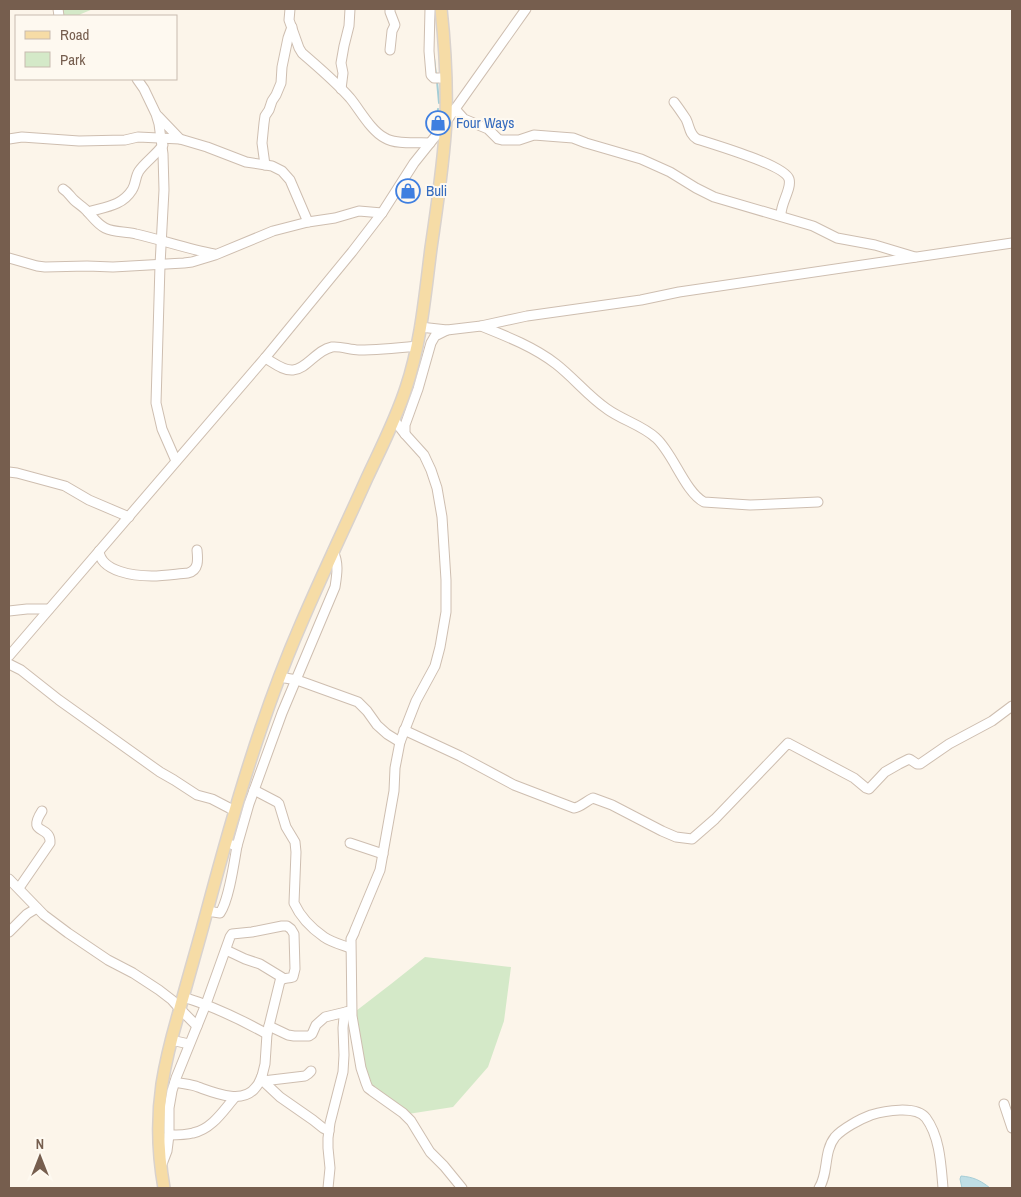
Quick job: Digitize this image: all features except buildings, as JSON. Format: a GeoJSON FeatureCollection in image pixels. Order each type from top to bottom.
{"type":"FeatureCollection","features":[{"type":"Feature","properties":{"kind":"main road"},"geometry":{"type":"LineString","coordinates":[[164,1188],[161,1168],[159,1113],[165,1068],[207,911],[232,844],[235,811],[252,753],[279,677],[301,625],[394,420],[406,388],[417,346],[442,168],[446,121],[446,78],[441,9]]}},
{"type":"Feature","properties":{"kind":"street"},"geometry":{"type":"LineString","coordinates":[[290,9],[289,20],[302,53],[351,99],[369,124],[385,139],[392,141],[430,142]]}},
{"type":"Feature","properties":{"kind":"street"},"geometry":{"type":"LineString","coordinates":[[341,89],[343,72],[341,63],[349,26],[350,9]]}},
{"type":"Feature","properties":{"kind":"street"},"geometry":{"type":"LineString","coordinates":[[390,9],[395,25],[392,31],[390,50]]}},
{"type":"Feature","properties":{"kind":"street"},"geometry":{"type":"LineString","coordinates":[[430,9],[429,51],[431,75],[434,78],[446,78]]}},
{"type":"Feature","properties":{"kind":"street"},"geometry":{"type":"LineString","coordinates":[[9,656],[265,358],[352,252],[382,214],[414,163],[526,9]]}},
{"type":"Feature","properties":{"kind":"street"},"geometry":{"type":"LineString","coordinates":[[265,165],[262,143],[265,116],[280,83],[288,38],[292,27]]}},
{"type":"Feature","properties":{"kind":"street"},"geometry":{"type":"LineString","coordinates":[[138,80],[156,114],[161,142],[164,190],[156,404],[162,428],[176,461]]}},
{"type":"Feature","properties":{"kind":"street"},"geometry":{"type":"LineString","coordinates":[[674,102],[685,117],[693,136],[697,139],[760,160],[787,175],[789,183],[781,207],[781,216]]}},
{"type":"Feature","properties":{"kind":"street"},"geometry":{"type":"LineString","coordinates":[[455,109],[464,119],[488,129],[498,139],[519,140],[534,135],[573,138],[640,159],[670,172],[714,197],[813,226],[837,238],[875,245],[918,258]]}},
{"type":"Feature","properties":{"kind":"street"},"geometry":{"type":"LineString","coordinates":[[156,114],[176,139]]}},
{"type":"Feature","properties":{"kind":"street"},"geometry":{"type":"LineString","coordinates":[[9,139],[22,137],[79,141],[138,138],[161,142],[176,139],[207,147],[246,162],[277,167],[282,170],[290,180],[308,222]]}},
{"type":"Feature","properties":{"kind":"street"},"geometry":{"type":"LineString","coordinates":[[88,212],[124,201],[132,191],[138,172],[161,142]]}},
{"type":"Feature","properties":{"kind":"street"},"geometry":{"type":"LineString","coordinates":[[63,189],[95,220],[114,232],[128,232],[215,254]]}},
{"type":"Feature","properties":{"kind":"street"},"geometry":{"type":"LineString","coordinates":[[9,258],[45,267],[112,267],[192,262],[273,232],[308,222],[336,218],[359,211],[382,214]]}},
{"type":"Feature","properties":{"kind":"street"},"geometry":{"type":"LineString","coordinates":[[420,327],[447,330],[481,326],[527,316],[641,300],[679,292],[1012,243]]}},
{"type":"Feature","properties":{"kind":"street"},"geometry":{"type":"LineString","coordinates":[[481,326],[546,357],[609,411],[636,425],[657,439],[699,500],[704,502],[750,505],[818,502]]}},
{"type":"Feature","properties":{"kind":"street"},"geometry":{"type":"LineString","coordinates":[[405,434],[405,425],[418,390],[431,343],[435,336],[447,330]]}},
{"type":"Feature","properties":{"kind":"street"},"geometry":{"type":"LineString","coordinates":[[265,358],[292,371],[303,367],[318,353],[333,347],[357,350],[417,346]]}},
{"type":"Feature","properties":{"kind":"street"},"geometry":{"type":"LineString","coordinates":[[394,420],[424,455],[437,488],[442,517],[447,594],[446,612],[443,635],[435,666],[416,701],[400,742],[395,768],[394,792],[380,870],[351,939],[349,1011],[361,1068],[368,1088],[411,1121],[430,1152],[462,1188]]}},
{"type":"Feature","properties":{"kind":"street"},"geometry":{"type":"LineString","coordinates":[[9,472],[65,486],[89,500],[129,517]]}},
{"type":"Feature","properties":{"kind":"street"},"geometry":{"type":"LineString","coordinates":[[99,551],[102,560],[113,568],[128,573],[150,576],[192,572],[198,562],[197,550]]}},
{"type":"Feature","properties":{"kind":"street"},"geometry":{"type":"LineString","coordinates":[[232,844],[282,713],[335,587],[337,559],[333,551]]}},
{"type":"Feature","properties":{"kind":"street"},"geometry":{"type":"LineString","coordinates":[[9,611],[49,609]]}},
{"type":"Feature","properties":{"kind":"street"},"geometry":{"type":"LineString","coordinates":[[9,664],[29,675],[59,700],[160,772],[197,795],[212,799],[235,811]]}},
{"type":"Feature","properties":{"kind":"street"},"geometry":{"type":"LineString","coordinates":[[279,677],[297,680],[358,702],[377,725],[400,742]]}},
{"type":"Feature","properties":{"kind":"street"},"geometry":{"type":"LineString","coordinates":[[404,730],[460,756],[514,785],[565,805],[574,808],[579,807],[592,798],[612,805],[676,837],[692,839],[715,819],[788,743],[854,778],[869,789],[885,772],[909,760],[920,764],[1012,706]]}},
{"type":"Feature","properties":{"kind":"street"},"geometry":{"type":"LineString","coordinates":[[254,790],[279,804],[286,827],[295,842],[294,903],[304,920],[324,937],[350,948]]}},
{"type":"Feature","properties":{"kind":"street"},"geometry":{"type":"LineString","coordinates":[[19,888],[50,843],[48,835],[36,823],[42,811]]}},
{"type":"Feature","properties":{"kind":"street"},"geometry":{"type":"LineString","coordinates":[[350,843],[383,854]]}},
{"type":"Feature","properties":{"kind":"street"},"geometry":{"type":"LineString","coordinates":[[9,879],[44,915],[100,955],[159,990],[172,1000],[197,1026]]}},
{"type":"Feature","properties":{"kind":"street"},"geometry":{"type":"LineString","coordinates":[[9,932],[36,908]]}},
{"type":"Feature","properties":{"kind":"street"},"geometry":{"type":"LineString","coordinates":[[161,1168],[167,1151],[169,1108],[172,1091],[232,934],[252,932],[304,920]]}},
{"type":"Feature","properties":{"kind":"street"},"geometry":{"type":"LineString","coordinates":[[226,950],[260,964],[283,978],[289,979],[293,977],[295,970],[294,934],[287,926],[282,926]]}},
{"type":"Feature","properties":{"kind":"street"},"geometry":{"type":"LineString","coordinates":[[175,1082],[235,1097],[247,1095],[256,1088],[263,1079],[268,1030],[280,981],[283,978]]}},
{"type":"Feature","properties":{"kind":"street"},"geometry":{"type":"LineString","coordinates":[[183,997],[206,1004],[268,1030],[294,1036],[308,1036],[312,1034],[316,1025],[325,1017],[349,1011]]}},
{"type":"Feature","properties":{"kind":"street"},"geometry":{"type":"LineString","coordinates":[[328,1188],[330,1168],[329,1131],[343,1072],[344,1017],[349,1011]]}},
{"type":"Feature","properties":{"kind":"street"},"geometry":{"type":"LineString","coordinates":[[171,1040],[189,1044]]}},
{"type":"Feature","properties":{"kind":"street"},"geometry":{"type":"LineString","coordinates":[[263,1079],[305,1076],[310,1070]]}},
{"type":"Feature","properties":{"kind":"street"},"geometry":{"type":"LineString","coordinates":[[263,1079],[280,1097],[322,1128],[329,1131]]}},
{"type":"Feature","properties":{"kind":"street"},"geometry":{"type":"LineString","coordinates":[[169,1135],[191,1134],[201,1131],[211,1125],[235,1097]]}},
{"type":"Feature","properties":{"kind":"street"},"geometry":{"type":"LineString","coordinates":[[1004,1104],[1012,1128]]}},
{"type":"Feature","properties":{"kind":"street"},"geometry":{"type":"LineString","coordinates":[[819,1188],[826,1172],[830,1145],[835,1137],[865,1117],[895,1110],[914,1111],[924,1116],[935,1138],[943,1188]]}},
{"type":"Feature","properties":{"kind":"green space"},"geometry":{"type":"Polygon","coordinates":[[[61,9],[93,9],[80,15],[62,15],[61,9]]]}},
{"type":"Feature","properties":{"kind":"green space"},"geometry":{"type":"Polygon","coordinates":[[[425,957],[511,967],[504,1021],[488,1067],[453,1107],[408,1114],[368,1082],[356,1011],[425,957]]]}},
{"type":"Feature","properties":{"kind":"water"},"geometry":{"type":"Polygon","coordinates":[[[961,1176],[976,1179],[990,1188],[962,1188],[961,1176]]]}},
{"type":"Feature","properties":{"kind":"waterway"},"geometry":{"type":"LineString","coordinates":[[434,58],[436,75]]}},
{"type":"Feature","properties":{"kind":"waterway"},"geometry":{"type":"LineString","coordinates":[[437,81],[439,103]]}},
{"type":"Feature","properties":{"kind":"waterway"},"geometry":{"type":"LineString","coordinates":[[435,127],[438,109]]}},
{"type":"Feature","properties":{"kind":"place","name":"Four Ways"},"geometry":{"type":"Point","coordinates":[438,123]}},
{"type":"Feature","properties":{"kind":"place","name":"Buli"},"geometry":{"type":"Point","coordinates":[408,191]}}]}
